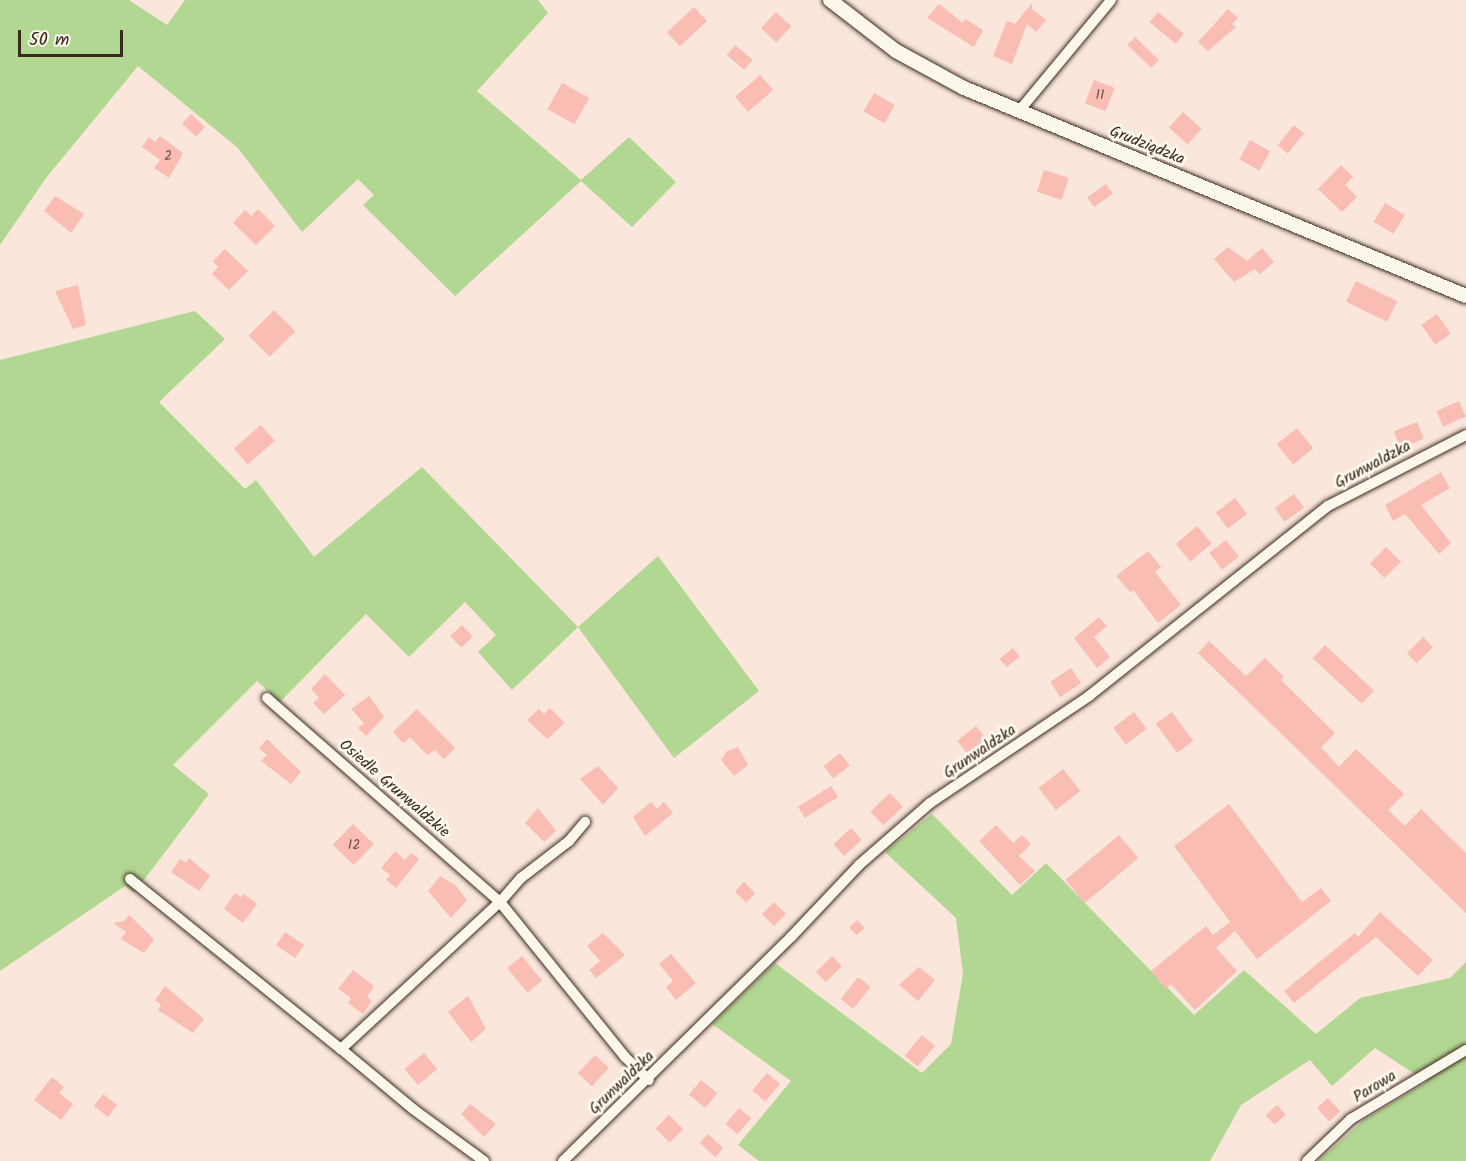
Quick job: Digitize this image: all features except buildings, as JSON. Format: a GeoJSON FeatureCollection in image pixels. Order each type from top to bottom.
{"type":"FeatureCollection","features":[{"type":"Feature","properties":{"kind":"street","name":"Grudziądzka"},"geometry":{"type":"LineString","coordinates":[[830,0],[864,29],[930,71],[1019,111],[1466,296]]}},
{"type":"Feature","properties":{"kind":"street"},"geometry":{"type":"LineString","coordinates":[[1019,111],[1111,0]]}},
{"type":"Feature","properties":{"kind":"street","name":"Grunwaldzka"},"geometry":{"type":"LineString","coordinates":[[563,1161],[649,1080],[859,865],[930,803],[1089,696],[1328,506],[1466,435]]}},
{"type":"Feature","properties":{"kind":"street","name":"Osiedle Grunwaldzkie"},"geometry":{"type":"LineString","coordinates":[[267,698],[500,902],[625,1057],[649,1080]]}},
{"type":"Feature","properties":{"kind":"street"},"geometry":{"type":"LineString","coordinates":[[340,1049],[500,902],[521,878],[569,841],[585,822]]}},
{"type":"Feature","properties":{"kind":"street"},"geometry":{"type":"LineString","coordinates":[[130,879],[413,1109],[484,1161]]}},
{"type":"Feature","properties":{"kind":"street","name":"Parowa"},"geometry":{"type":"LineString","coordinates":[[1307,1161],[1351,1119],[1466,1050]]}},
{"type":"Feature","properties":{"kind":"green space"},"geometry":{"type":"Polygon","coordinates":[[[0,0],[129,0],[167,25],[185,0],[538,0],[548,13],[477,91],[581,180],[629,137],[676,182],[632,227],[581,181],[455,296],[363,205],[374,195],[358,179],[302,232],[238,148],[138,66],[46,178],[0,245],[0,0]]]}},
{"type":"Feature","properties":{"kind":"green space"},"geometry":{"type":"Polygon","coordinates":[[[195,311],[225,339],[159,402],[245,489],[256,480],[314,557],[422,467],[578,627],[512,690],[478,652],[496,635],[465,602],[409,657],[366,614],[280,702],[257,681],[173,765],[209,794],[134,893],[125,886],[0,971],[0,360],[195,311]]]}},
{"type":"Feature","properties":{"kind":"green space"},"geometry":{"type":"Polygon","coordinates":[[[658,556],[759,691],[674,758],[578,627],[658,556]]]}},
{"type":"Feature","properties":{"kind":"green space"},"geometry":{"type":"Polygon","coordinates":[[[932,814],[1012,895],[1046,863],[1194,1015],[1244,970],[1316,1034],[1360,998],[1450,978],[1466,962],[1466,1161],[1318,1161],[1364,1120],[1427,1082],[1375,1048],[1332,1086],[1310,1060],[1241,1105],[1210,1161],[759,1161],[738,1145],[791,1081],[712,1024],[775,963],[922,1073],[951,1044],[963,974],[956,918],[885,852],[932,814]]]}}]}
